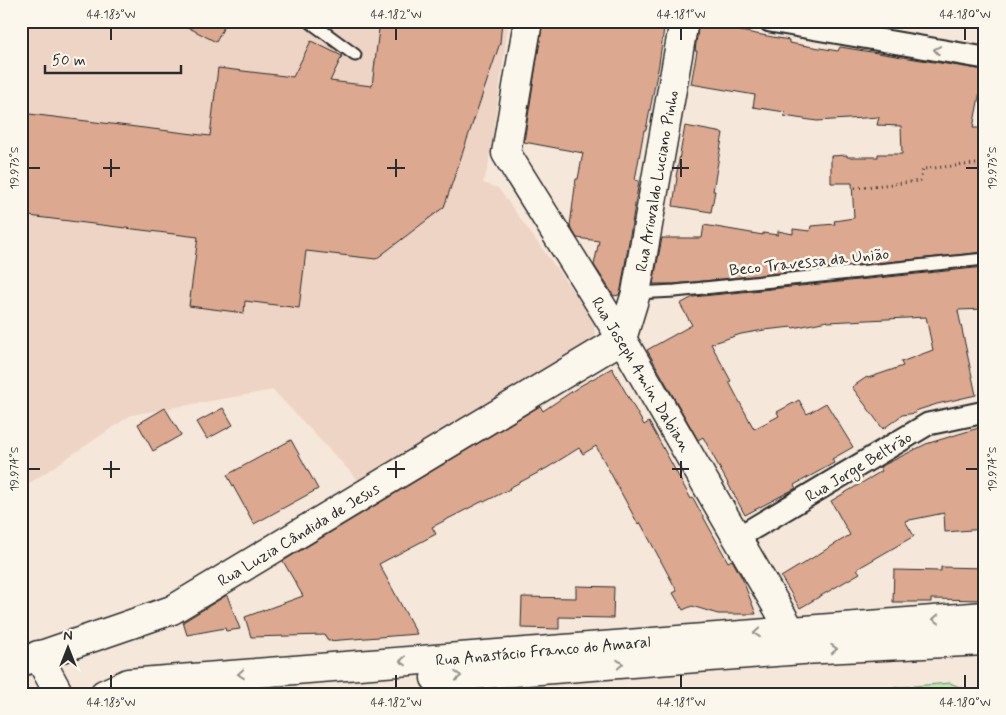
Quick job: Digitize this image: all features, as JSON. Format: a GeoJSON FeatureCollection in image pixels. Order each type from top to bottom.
{"type":"FeatureCollection","features":[{"type":"Feature","properties":{"kind":"street","name":"Rua Joseph Amin Dabian"},"geometry":{"type":"LineString","coordinates":[[528,21],[506,153],[622,339],[796,640]]}},
{"type":"Feature","properties":{"kind":"street","name":"Rua Ariovaldo Luciano Pinho"},"geometry":{"type":"LineString","coordinates":[[622,339],[636,293],[684,21]]}},
{"type":"Feature","properties":{"kind":"street"},"geometry":{"type":"LineString","coordinates":[[770,21],[985,58]]}},
{"type":"Feature","properties":{"kind":"street","name":"Rua Luzia Cândida de Jesus"},"geometry":{"type":"LineString","coordinates":[[30,659],[172,610],[622,339]]}},
{"type":"Feature","properties":{"kind":"street","name":"Rua Jorge Beltrão"},"geometry":{"type":"LineString","coordinates":[[737,538],[928,424],[985,412]]}},
{"type":"Feature","properties":{"kind":"street","name":"Rua Anastácio Franco do Amaral"},"geometry":{"type":"LineString","coordinates":[[217,694],[796,640],[985,616]]}},
{"type":"Feature","properties":{"kind":"street","name":"Rua Anastácio Franco do Amaral"},"geometry":{"type":"LineString","coordinates":[[104,694],[128,683],[796,640],[985,641]]}},
{"type":"Feature","properties":{"kind":"street"},"geometry":{"type":"LineString","coordinates":[[30,659],[59,694]]}},
{"type":"Feature","properties":{"kind":"lane"},"geometry":{"type":"LineString","coordinates":[[309,21],[355,55]]}},
{"type":"Feature","properties":{"kind":"lane","name":"Beco Travessa da União"},"geometry":{"type":"LineString","coordinates":[[636,293],[675,291],[985,259]]}},
{"type":"Feature","properties":{"kind":"path"},"geometry":{"type":"LineString","coordinates":[[855,188],[920,181],[923,169],[985,163]]}},
{"type":"Feature","properties":{"kind":"shaded area"},"geometry":{"type":"Polygon","coordinates":[[[21,21],[509,21],[488,167],[483,183],[498,188],[594,320],[595,340],[360,482],[273,390],[131,415],[21,489],[21,21]]]}},
{"type":"Feature","properties":{"kind":"green space"},"geometry":{"type":"Polygon","coordinates":[[[950,683],[974,694],[817,694],[950,683]]]}},
{"type":"Feature","properties":{"kind":"building"},"geometry":{"type":"Polygon","coordinates":[[[176,21],[227,21],[216,42],[176,21]]]}},
{"type":"Feature","properties":{"kind":"building"},"geometry":{"type":"Polygon","coordinates":[[[380,21],[502,21],[500,43],[444,207],[376,259],[306,251],[299,308],[245,301],[244,313],[189,306],[198,237],[21,215],[21,113],[210,136],[218,68],[293,77],[311,41],[342,56],[330,81],[372,86],[380,21]]]}},
{"type":"Feature","properties":{"kind":"building"},"geometry":{"type":"Polygon","coordinates":[[[543,21],[665,21],[659,64],[635,180],[639,181],[619,295],[614,296],[594,265],[599,241],[577,238],[570,226],[576,179],[578,179],[583,153],[524,142],[543,21]]]}},
{"type":"Feature","properties":{"kind":"building"},"geometry":{"type":"Polygon","coordinates":[[[699,21],[729,26],[729,29],[789,40],[789,43],[838,51],[840,47],[984,70],[973,128],[985,128],[985,252],[674,284],[653,284],[662,238],[702,238],[704,225],[763,235],[763,233],[778,235],[778,231],[793,234],[793,229],[810,231],[811,226],[835,224],[834,221],[854,218],[852,183],[831,183],[831,156],[878,157],[878,154],[902,154],[901,126],[877,125],[879,117],[817,121],[784,116],[785,112],[753,107],[755,95],[691,84],[697,51],[695,51],[699,21]]]}},
{"type":"Feature","properties":{"kind":"building"},"geometry":{"type":"Polygon","coordinates":[[[685,126],[723,133],[711,212],[673,206],[685,126]]]}},
{"type":"Feature","properties":{"kind":"building"},"geometry":{"type":"Polygon","coordinates":[[[985,267],[985,309],[958,310],[976,395],[937,404],[915,411],[916,413],[902,415],[883,429],[852,387],[867,377],[903,366],[901,362],[933,350],[926,317],[827,321],[793,328],[741,334],[711,344],[754,429],[779,416],[777,412],[799,400],[807,414],[826,403],[853,447],[832,459],[834,463],[794,485],[796,488],[745,515],[703,437],[698,440],[647,350],[692,325],[680,304],[693,297],[985,267]]]}},
{"type":"Feature","properties":{"kind":"building"},"geometry":{"type":"Polygon","coordinates":[[[612,368],[644,425],[649,422],[728,562],[732,560],[742,578],[756,614],[718,614],[692,606],[683,610],[673,593],[677,591],[596,446],[583,454],[579,448],[510,489],[432,527],[436,534],[379,564],[417,634],[328,641],[325,635],[251,637],[245,617],[303,596],[283,561],[540,406],[543,411],[580,386],[612,368]]]}},
{"type":"Feature","properties":{"kind":"building"},"geometry":{"type":"Polygon","coordinates":[[[165,408],[181,435],[153,451],[138,424],[165,408]]]}},
{"type":"Feature","properties":{"kind":"building"},"geometry":{"type":"Polygon","coordinates":[[[223,408],[233,425],[207,439],[197,422],[223,408]]]}},
{"type":"Feature","properties":{"kind":"building"},"geometry":{"type":"Polygon","coordinates":[[[985,426],[985,529],[945,532],[944,513],[905,521],[914,536],[857,569],[860,573],[800,608],[781,577],[850,535],[831,501],[882,471],[880,467],[926,444],[985,426]]]}},
{"type":"Feature","properties":{"kind":"building"},"geometry":{"type":"Polygon","coordinates":[[[291,440],[318,489],[254,524],[227,475],[291,440]]]}},
{"type":"Feature","properties":{"kind":"building"},"geometry":{"type":"Polygon","coordinates":[[[941,567],[985,568],[985,600],[931,599],[931,602],[893,602],[894,570],[941,571],[941,567]]]}},
{"type":"Feature","properties":{"kind":"building"},"geometry":{"type":"Polygon","coordinates":[[[576,586],[614,587],[613,618],[559,617],[559,629],[521,628],[522,597],[576,598],[576,586]]]}},
{"type":"Feature","properties":{"kind":"building"},"geometry":{"type":"Polygon","coordinates":[[[227,595],[240,629],[226,631],[225,628],[187,635],[183,622],[227,595]]]}}]}
